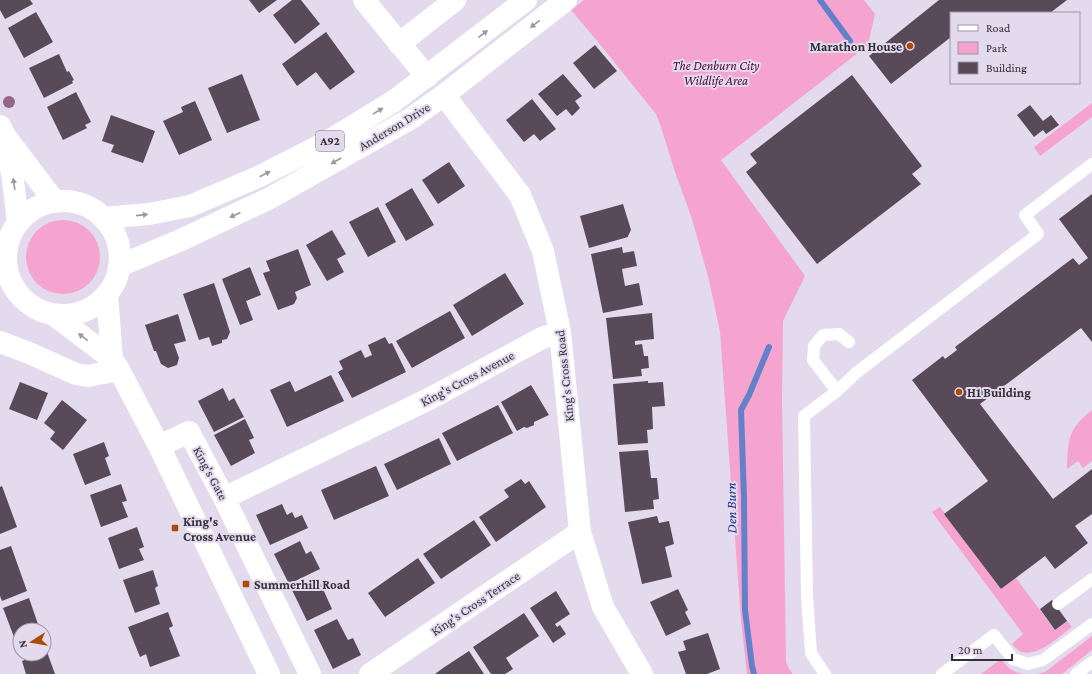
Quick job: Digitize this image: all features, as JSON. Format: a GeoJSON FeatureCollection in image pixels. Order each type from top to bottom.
{"type":"FeatureCollection","features":[{"type":"Feature","properties":{"kind":"street"},"geometry":{"type":"LineString","coordinates":[[364,0],[427,77]]}},
{"type":"Feature","properties":{"kind":"street"},"geometry":{"type":"LineString","coordinates":[[399,44],[455,0]]}},
{"type":"Feature","properties":{"kind":"street","name":"Anderson Drive"},"geometry":{"type":"LineString","coordinates":[[103,218],[149,214],[190,206],[258,177],[327,142],[394,101],[526,0]]}},
{"type":"Feature","properties":{"kind":"street","name":"Anderson Drive"},"geometry":{"type":"LineString","coordinates":[[119,266],[181,240],[270,198],[410,119],[444,95],[566,0]]}},
{"type":"Feature","properties":{"kind":"street","name":"King's Cross Road"},"geometry":{"type":"LineString","coordinates":[[444,95],[520,195],[543,251],[560,332],[580,532],[603,607],[642,674]]}},
{"type":"Feature","properties":{"kind":"street"},"geometry":{"type":"LineString","coordinates":[[2,131],[55,202]]}},
{"type":"Feature","properties":{"kind":"street"},"geometry":{"type":"LineString","coordinates":[[2,131],[13,180],[18,222]]}},
{"type":"Feature","properties":{"kind":"street"},"geometry":{"type":"LineString","coordinates":[[55,202],[75,203],[94,211],[103,218],[113,232],[119,248],[119,266],[115,282],[108,294],[100,302],[83,312],[64,315],[54,315],[43,312],[24,300],[16,291],[10,280],[4,245],[18,222],[29,212],[41,205],[55,202]]}},
{"type":"Feature","properties":{"kind":"street"},"geometry":{"type":"LineString","coordinates":[[108,294],[115,364],[159,446],[269,674]]}},
{"type":"Feature","properties":{"kind":"street"},"geometry":{"type":"LineString","coordinates":[[0,296],[24,300]]}},
{"type":"Feature","properties":{"kind":"street"},"geometry":{"type":"LineString","coordinates":[[54,315],[115,364]]}},
{"type":"Feature","properties":{"kind":"street","name":"King's Cross Avenue"},"geometry":{"type":"LineString","coordinates":[[224,498],[429,399],[542,338],[560,332]]}},
{"type":"Feature","properties":{"kind":"street"},"geometry":{"type":"LineString","coordinates":[[0,342],[76,374],[88,376],[115,364]]}},
{"type":"Feature","properties":{"kind":"street","name":"King's Gate"},"geometry":{"type":"LineString","coordinates":[[159,446],[189,432],[224,498],[310,674]]}},
{"type":"Feature","properties":{"kind":"street","name":"King's Cross Terrace"},"geometry":{"type":"LineString","coordinates":[[370,674],[580,532]]}},
{"type":"Feature","properties":{"kind":"lane"},"geometry":{"type":"LineString","coordinates":[[825,674],[811,653],[807,596],[804,416],[837,391],[856,373],[1038,234],[1025,215],[1092,164]]}},
{"type":"Feature","properties":{"kind":"lane"},"geometry":{"type":"LineString","coordinates":[[837,391],[813,360],[814,346],[823,335],[839,334],[849,342]]}},
{"type":"Feature","properties":{"kind":"lane"},"geometry":{"type":"LineString","coordinates":[[1058,604],[1092,578]]}},
{"type":"Feature","properties":{"kind":"lane"},"geometry":{"type":"LineString","coordinates":[[942,674],[994,635],[1013,659],[1028,664],[1043,660],[1092,624]]}},
{"type":"Feature","properties":{"kind":"lane"},"geometry":{"type":"LineString","coordinates":[[1076,674],[1092,662]]}},
{"type":"Feature","properties":{"kind":"green space","name":"The Denburn City Wildlife Area"},"geometry":{"type":"Polygon","coordinates":[[[584,0],[864,0],[875,14],[868,45],[721,160],[805,276],[783,321],[782,400],[786,662],[793,674],[747,674],[741,620],[720,332],[709,280],[692,219],[656,114],[571,10],[584,0]]]}},
{"type":"Feature","properties":{"kind":"green space"},"geometry":{"type":"Polygon","coordinates":[[[1092,103],[1092,117],[1040,156],[1034,147],[1092,103]]]}},
{"type":"Feature","properties":{"kind":"green space"},"geometry":{"type":"Polygon","coordinates":[[[63,220],[84,226],[94,236],[100,257],[94,278],[84,288],[63,294],[42,288],[32,278],[26,257],[32,236],[42,226],[63,220]]]}},
{"type":"Feature","properties":{"kind":"green space"},"geometry":{"type":"Polygon","coordinates":[[[1092,410],[1092,461],[1083,468],[1078,461],[1067,469],[1068,450],[1071,435],[1078,423],[1092,410]]]}},
{"type":"Feature","properties":{"kind":"green space"},"geometry":{"type":"Polygon","coordinates":[[[940,507],[1001,589],[1016,578],[1055,630],[1067,621],[1072,627],[1042,649],[1028,653],[1019,651],[1012,644],[1023,634],[932,512],[940,507]]]}},
{"type":"Feature","properties":{"kind":"green space"},"geometry":{"type":"Polygon","coordinates":[[[1092,636],[1092,650],[1062,674],[1036,674],[1045,672],[1092,636]]]}},
{"type":"Feature","properties":{"kind":"green space"},"geometry":{"type":"Polygon","coordinates":[[[1001,659],[1011,669],[1024,674],[981,674],[1001,659]]]}},
{"type":"Feature","properties":{"kind":"building"},"geometry":{"type":"Polygon","coordinates":[[[0,0],[30,0],[33,4],[5,19],[0,10],[0,0]]]}},
{"type":"Feature","properties":{"kind":"building"},"geometry":{"type":"Polygon","coordinates":[[[249,0],[277,0],[259,13],[249,0]]]}},
{"type":"Feature","properties":{"kind":"building"},"geometry":{"type":"Polygon","coordinates":[[[292,0],[301,0],[320,24],[295,44],[273,15],[292,0]]]}},
{"type":"Feature","properties":{"kind":"building","name":"Marathon House"},"geometry":{"type":"Polygon","coordinates":[[[939,0],[1067,0],[1051,12],[950,12],[950,38],[891,84],[869,56],[939,0]]]}},
{"type":"Feature","properties":{"kind":"building"},"geometry":{"type":"Polygon","coordinates":[[[36,12],[53,42],[24,58],[8,28],[36,12]]]}},
{"type":"Feature","properties":{"kind":"building"},"geometry":{"type":"Polygon","coordinates":[[[326,32],[355,72],[330,90],[316,72],[297,86],[282,64],[326,32]]]}},
{"type":"Feature","properties":{"kind":"building"},"geometry":{"type":"Polygon","coordinates":[[[595,45],[617,71],[594,89],[573,63],[595,45]]]}},
{"type":"Feature","properties":{"kind":"building"},"geometry":{"type":"Polygon","coordinates":[[[59,54],[67,72],[69,71],[74,80],[72,81],[73,83],[44,98],[29,68],[59,54]]]}},
{"type":"Feature","properties":{"kind":"building"},"geometry":{"type":"Polygon","coordinates":[[[242,74],[260,120],[227,133],[208,88],[242,74]]]}},
{"type":"Feature","properties":{"kind":"building"},"geometry":{"type":"Polygon","coordinates":[[[563,74],[582,96],[575,101],[580,108],[572,116],[566,109],[557,116],[538,94],[563,74]]]}},
{"type":"Feature","properties":{"kind":"building"},"geometry":{"type":"Polygon","coordinates":[[[852,75],[922,166],[912,174],[921,184],[817,264],[746,172],[757,163],[750,154],[852,75]]]}},
{"type":"Feature","properties":{"kind":"building"},"geometry":{"type":"Polygon","coordinates":[[[76,92],[91,122],[85,125],[87,128],[63,140],[47,107],[76,92]]]}},
{"type":"Feature","properties":{"kind":"building"},"geometry":{"type":"Polygon","coordinates":[[[532,99],[556,129],[540,141],[534,134],[524,142],[506,120],[532,99]]]}},
{"type":"Feature","properties":{"kind":"building"},"geometry":{"type":"Polygon","coordinates":[[[195,101],[212,140],[179,155],[163,121],[183,112],[181,107],[195,101]]]}},
{"type":"Feature","properties":{"kind":"building"},"geometry":{"type":"Polygon","coordinates":[[[1030,105],[1043,121],[1051,115],[1059,125],[1046,134],[1043,130],[1034,137],[1017,115],[1030,105]]]}},
{"type":"Feature","properties":{"kind":"building"},"geometry":{"type":"Polygon","coordinates":[[[111,115],[155,131],[143,163],[111,152],[114,145],[102,141],[111,115]]]}},
{"type":"Feature","properties":{"kind":"building"},"geometry":{"type":"Polygon","coordinates":[[[449,162],[465,186],[438,204],[422,180],[449,162]]]}},
{"type":"Feature","properties":{"kind":"building"},"geometry":{"type":"Polygon","coordinates":[[[412,188],[434,225],[406,241],[385,204],[412,188]]]}},
{"type":"Feature","properties":{"kind":"building","name":"H1 Building"},"geometry":{"type":"Polygon","coordinates":[[[1092,194],[1092,342],[1081,328],[980,404],[1053,499],[1092,469],[1092,514],[1075,526],[1088,543],[1055,569],[1045,556],[1001,589],[944,514],[988,481],[912,380],[943,356],[945,359],[957,350],[955,347],[1073,258],[1079,265],[1088,258],[1059,219],[1092,194]]]}},
{"type":"Feature","properties":{"kind":"building"},"geometry":{"type":"Polygon","coordinates":[[[623,204],[631,230],[628,237],[589,248],[580,216],[623,204]]]}},
{"type":"Feature","properties":{"kind":"building"},"geometry":{"type":"Polygon","coordinates":[[[378,207],[396,242],[368,257],[349,222],[378,207]]]}},
{"type":"Feature","properties":{"kind":"building"},"geometry":{"type":"Polygon","coordinates":[[[332,230],[346,254],[337,259],[344,272],[327,281],[306,245],[332,230]]]}},
{"type":"Feature","properties":{"kind":"building"},"geometry":{"type":"Polygon","coordinates":[[[622,247],[623,253],[634,251],[637,266],[622,269],[625,286],[639,283],[643,305],[603,313],[591,254],[622,247]]]}},
{"type":"Feature","properties":{"kind":"building"},"geometry":{"type":"Polygon","coordinates":[[[298,249],[311,285],[295,292],[297,298],[294,304],[278,310],[263,273],[270,271],[266,261],[298,249]]]}},
{"type":"Feature","properties":{"kind":"building"},"geometry":{"type":"Polygon","coordinates":[[[250,267],[261,295],[246,301],[253,320],[240,325],[222,279],[250,267]]]}},
{"type":"Feature","properties":{"kind":"building"},"geometry":{"type":"Polygon","coordinates":[[[505,273],[524,304],[472,336],[453,305],[505,273]]]}},
{"type":"Feature","properties":{"kind":"building"},"geometry":{"type":"Polygon","coordinates":[[[214,283],[230,332],[227,339],[222,340],[222,343],[212,346],[209,337],[199,340],[183,294],[214,283]]]}},
{"type":"Feature","properties":{"kind":"building"},"geometry":{"type":"Polygon","coordinates":[[[450,311],[465,338],[412,368],[396,341],[450,311]]]}},
{"type":"Feature","properties":{"kind":"building"},"geometry":{"type":"Polygon","coordinates":[[[652,313],[654,339],[635,341],[635,345],[642,344],[644,356],[648,356],[649,368],[641,369],[642,376],[613,379],[606,318],[652,313]]]}},
{"type":"Feature","properties":{"kind":"building"},"geometry":{"type":"Polygon","coordinates":[[[178,314],[186,341],[174,344],[179,358],[177,365],[168,368],[161,364],[156,351],[154,351],[145,325],[178,314]]]}},
{"type":"Feature","properties":{"kind":"building"},"geometry":{"type":"Polygon","coordinates":[[[385,337],[389,344],[392,343],[406,372],[352,398],[338,372],[343,369],[339,361],[361,350],[365,358],[372,355],[368,345],[385,337]]]}},
{"type":"Feature","properties":{"kind":"building"},"geometry":{"type":"Polygon","coordinates":[[[331,375],[344,401],[287,427],[270,390],[290,381],[295,392],[331,375]]]}},
{"type":"Feature","properties":{"kind":"building"},"geometry":{"type":"Polygon","coordinates":[[[648,381],[648,383],[663,382],[665,406],[652,407],[653,429],[647,430],[648,443],[618,445],[613,384],[648,381]]]}},
{"type":"Feature","properties":{"kind":"building"},"geometry":{"type":"Polygon","coordinates":[[[20,382],[48,393],[37,420],[9,409],[20,382]]]}},
{"type":"Feature","properties":{"kind":"building"},"geometry":{"type":"Polygon","coordinates":[[[531,385],[549,415],[534,422],[534,425],[527,428],[524,427],[517,431],[501,402],[531,385]]]}},
{"type":"Feature","properties":{"kind":"building"},"geometry":{"type":"Polygon","coordinates":[[[223,388],[229,401],[234,398],[244,417],[214,432],[198,401],[223,388]]]}},
{"type":"Feature","properties":{"kind":"building"},"geometry":{"type":"Polygon","coordinates":[[[62,400],[87,420],[63,450],[50,439],[55,432],[44,423],[62,400]]]}},
{"type":"Feature","properties":{"kind":"building"},"geometry":{"type":"Polygon","coordinates":[[[498,405],[513,433],[457,461],[442,433],[498,405]]]}},
{"type":"Feature","properties":{"kind":"building"},"geometry":{"type":"Polygon","coordinates":[[[245,419],[254,438],[249,440],[255,453],[231,466],[214,435],[245,419]]]}},
{"type":"Feature","properties":{"kind":"building"},"geometry":{"type":"Polygon","coordinates":[[[439,438],[451,464],[397,490],[384,464],[439,438]]]}},
{"type":"Feature","properties":{"kind":"building"},"geometry":{"type":"Polygon","coordinates":[[[104,442],[109,456],[105,458],[111,475],[85,485],[73,454],[104,442]]]}},
{"type":"Feature","properties":{"kind":"building"},"geometry":{"type":"Polygon","coordinates":[[[648,450],[651,478],[657,478],[659,499],[653,500],[654,509],[625,512],[619,452],[648,450]]]}},
{"type":"Feature","properties":{"kind":"building"},"geometry":{"type":"Polygon","coordinates":[[[376,466],[389,496],[334,520],[321,490],[376,466]]]}},
{"type":"Feature","properties":{"kind":"building"},"geometry":{"type":"Polygon","coordinates":[[[521,479],[525,484],[529,481],[546,507],[496,542],[479,517],[509,497],[504,490],[521,479]]]}},
{"type":"Feature","properties":{"kind":"building"},"geometry":{"type":"Polygon","coordinates":[[[121,484],[127,501],[122,502],[128,517],[101,527],[90,495],[121,484]]]}},
{"type":"Feature","properties":{"kind":"building"},"geometry":{"type":"Polygon","coordinates":[[[2,486],[17,527],[0,534],[0,487],[2,486]]]}},
{"type":"Feature","properties":{"kind":"building"},"geometry":{"type":"Polygon","coordinates":[[[282,504],[287,515],[292,512],[295,518],[302,515],[308,528],[270,545],[256,515],[282,504]]]}},
{"type":"Feature","properties":{"kind":"building"},"geometry":{"type":"Polygon","coordinates":[[[657,516],[659,523],[669,521],[674,544],[665,547],[672,577],[642,584],[628,522],[657,516]]]}},
{"type":"Feature","properties":{"kind":"building"},"geometry":{"type":"Polygon","coordinates":[[[474,520],[491,545],[441,579],[423,554],[474,520]]]}},
{"type":"Feature","properties":{"kind":"building"},"geometry":{"type":"Polygon","coordinates":[[[137,527],[144,547],[139,549],[144,560],[119,569],[108,538],[137,527]]]}},
{"type":"Feature","properties":{"kind":"building"},"geometry":{"type":"Polygon","coordinates":[[[300,541],[306,554],[311,551],[320,569],[289,584],[274,554],[300,541]]]}},
{"type":"Feature","properties":{"kind":"building"},"geometry":{"type":"Polygon","coordinates":[[[11,546],[27,591],[2,601],[0,596],[0,550],[11,546]]]}},
{"type":"Feature","properties":{"kind":"building"},"geometry":{"type":"Polygon","coordinates":[[[418,558],[435,583],[385,617],[368,593],[418,558]]]}},
{"type":"Feature","properties":{"kind":"building"},"geometry":{"type":"Polygon","coordinates":[[[153,570],[158,586],[155,588],[160,604],[135,613],[123,580],[153,570]]]}},
{"type":"Feature","properties":{"kind":"building"},"geometry":{"type":"Polygon","coordinates":[[[318,578],[332,609],[307,621],[292,590],[318,578]]]}},
{"type":"Feature","properties":{"kind":"building"},"geometry":{"type":"Polygon","coordinates":[[[678,589],[688,610],[685,612],[691,624],[666,636],[650,602],[678,589]]]}},
{"type":"Feature","properties":{"kind":"building"},"geometry":{"type":"Polygon","coordinates":[[[556,591],[570,614],[555,624],[557,627],[560,625],[566,634],[553,643],[530,608],[556,591]]]}},
{"type":"Feature","properties":{"kind":"building"},"geometry":{"type":"Polygon","coordinates":[[[29,598],[37,622],[12,622],[12,632],[3,608],[29,598]]]}},
{"type":"Feature","properties":{"kind":"building"},"geometry":{"type":"Polygon","coordinates":[[[1052,600],[1067,621],[1055,630],[1040,609],[1052,600]]]}},
{"type":"Feature","properties":{"kind":"building"},"geometry":{"type":"Polygon","coordinates":[[[168,612],[173,626],[169,628],[180,656],[150,667],[146,654],[140,657],[128,627],[168,612]]]}},
{"type":"Feature","properties":{"kind":"building"},"geometry":{"type":"Polygon","coordinates":[[[524,613],[539,636],[506,658],[513,669],[505,674],[491,674],[473,647],[524,613]]]}},
{"type":"Feature","properties":{"kind":"building"},"geometry":{"type":"Polygon","coordinates":[[[337,619],[348,640],[353,638],[361,655],[333,669],[314,630],[337,619]]]}},
{"type":"Feature","properties":{"kind":"building"},"geometry":{"type":"Polygon","coordinates":[[[708,633],[720,669],[707,674],[686,674],[678,652],[686,650],[683,641],[708,633]]]}},
{"type":"Feature","properties":{"kind":"building"},"geometry":{"type":"Polygon","coordinates":[[[469,651],[484,674],[435,674],[443,668],[469,651]]]}},
{"type":"Feature","properties":{"kind":"building"},"geometry":{"type":"Polygon","coordinates":[[[22,662],[51,662],[55,674],[26,674],[22,662]]]}},
{"type":"Feature","properties":{"kind":"waterway","name":"Den Burn"},"geometry":{"type":"LineString","coordinates":[[820,0],[850,41]]}},
{"type":"Feature","properties":{"kind":"waterway","name":"Den Burn"},"geometry":{"type":"LineString","coordinates":[[754,674],[745,610],[744,498],[741,410],[749,395],[769,347]]}},
{"type":"Feature","properties":{"kind":"place","name":"Marathon House"},"geometry":{"type":"Point","coordinates":[910,46]}},
{"type":"Feature","properties":{"kind":"place","name":"H1 Building"},"geometry":{"type":"Point","coordinates":[959,392]}},
{"type":"Feature","properties":{"kind":"place","name":"King's Cross Avenue"},"geometry":{"type":"Point","coordinates":[175,528]}},
{"type":"Feature","properties":{"kind":"place","name":"Summerhill Road"},"geometry":{"type":"Point","coordinates":[246,584]}}]}
